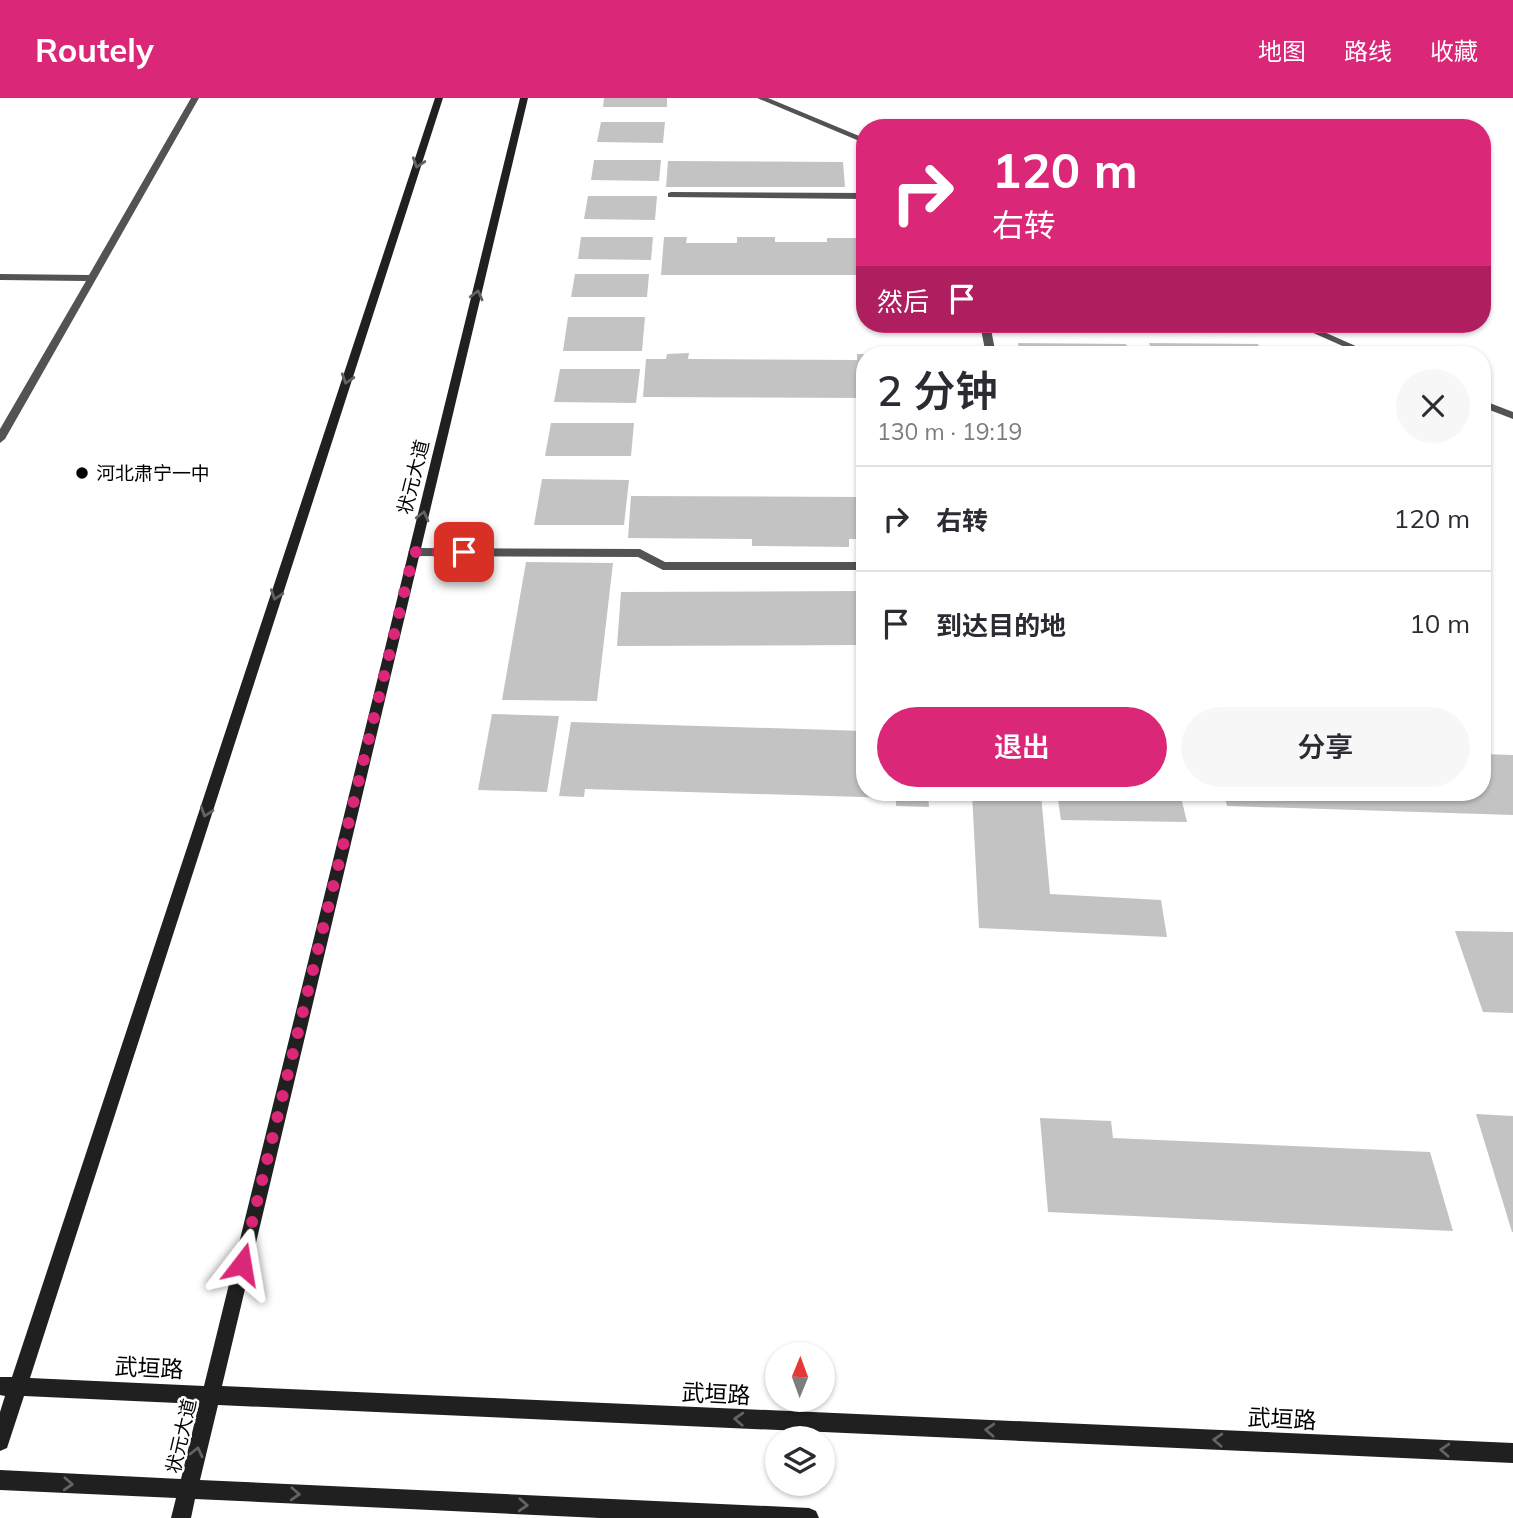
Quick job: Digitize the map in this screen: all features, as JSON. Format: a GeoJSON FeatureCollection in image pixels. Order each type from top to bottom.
{"type":"FeatureCollection","features":[{"type":"Feature","properties":{"kind":"main road"},"geometry":{"type":"LineString","coordinates":[[0,1441],[9,1386],[439,98]]}},
{"type":"Feature","properties":{"kind":"main road","name":"状元大道"},"geometry":{"type":"LineString","coordinates":[[181,1518],[524,98]]}},
{"type":"Feature","properties":{"kind":"main road","name":"武垣路"},"geometry":{"type":"LineString","coordinates":[[9,1386],[1513,1453]]}},
{"type":"Feature","properties":{"kind":"main road"},"geometry":{"type":"LineString","coordinates":[[0,1480],[808,1518]]}},
{"type":"Feature","properties":{"kind":"street"},"geometry":{"type":"LineString","coordinates":[[0,439],[195,98]]}},
{"type":"Feature","properties":{"kind":"street"},"geometry":{"type":"LineString","coordinates":[[761,98],[856,138]]}},
{"type":"Feature","properties":{"kind":"street"},"geometry":{"type":"LineString","coordinates":[[671,195],[856,196]]}},
{"type":"Feature","properties":{"kind":"street"},"geometry":{"type":"LineString","coordinates":[[0,277],[92,278]]}},
{"type":"Feature","properties":{"kind":"street"},"geometry":{"type":"LineString","coordinates":[[1319,333],[1350,346]]}},
{"type":"Feature","properties":{"kind":"street"},"geometry":{"type":"LineString","coordinates":[[1491,407],[1513,416]]}},
{"type":"Feature","properties":{"kind":"street"},"geometry":{"type":"LineString","coordinates":[[414,552],[640,553],[663,566],[856,566]]}},
{"type":"Feature","properties":{"kind":"building"},"geometry":{"type":"Polygon","coordinates":[[[604,98],[667,98],[667,107],[603,107],[604,98]]]}},
{"type":"Feature","properties":{"kind":"building"},"geometry":{"type":"Polygon","coordinates":[[[601,122],[665,122],[663,143],[597,142],[601,122]]]}},
{"type":"Feature","properties":{"kind":"building"},"geometry":{"type":"Polygon","coordinates":[[[594,160],[661,160],[659,181],[591,180],[594,160]]]}},
{"type":"Feature","properties":{"kind":"building"},"geometry":{"type":"Polygon","coordinates":[[[668,161],[843,162],[845,187],[666,187],[668,161]]]}},
{"type":"Feature","properties":{"kind":"building"},"geometry":{"type":"Polygon","coordinates":[[[588,196],[657,196],[655,220],[584,219],[588,196]]]}},
{"type":"Feature","properties":{"kind":"building"},"geometry":{"type":"Polygon","coordinates":[[[581,237],[653,237],[651,260],[578,259],[581,237]]]}},
{"type":"Feature","properties":{"kind":"building"},"geometry":{"type":"Polygon","coordinates":[[[664,237],[687,237],[686,243],[737,243],[737,237],[775,237],[775,242],[827,242],[827,238],[856,238],[856,275],[661,275],[664,237]]]}},
{"type":"Feature","properties":{"kind":"building"},"geometry":{"type":"Polygon","coordinates":[[[575,274],[649,274],[647,297],[571,297],[575,274]]]}},
{"type":"Feature","properties":{"kind":"building"},"geometry":{"type":"Polygon","coordinates":[[[568,317],[645,317],[642,351],[563,351],[568,317]]]}},
{"type":"Feature","properties":{"kind":"building"},"geometry":{"type":"Polygon","coordinates":[[[1018,343],[1127,346],[1018,346],[1018,343]]]}},
{"type":"Feature","properties":{"kind":"building"},"geometry":{"type":"Polygon","coordinates":[[[1149,343],[1259,346],[1150,346],[1149,343]]]}},
{"type":"Feature","properties":{"kind":"building"},"geometry":{"type":"Polygon","coordinates":[[[689,353],[688,359],[856,360],[856,398],[643,397],[646,359],[666,359],[667,354],[689,353]]]}},
{"type":"Feature","properties":{"kind":"building"},"geometry":{"type":"Polygon","coordinates":[[[560,369],[640,369],[636,403],[554,402],[560,369]]]}},
{"type":"Feature","properties":{"kind":"building"},"geometry":{"type":"Polygon","coordinates":[[[551,423],[634,423],[631,456],[545,456],[551,423]]]}},
{"type":"Feature","properties":{"kind":"building"},"geometry":{"type":"Polygon","coordinates":[[[542,479],[629,480],[624,525],[534,525],[542,479]]]}},
{"type":"Feature","properties":{"kind":"building"},"geometry":{"type":"Polygon","coordinates":[[[631,496],[856,497],[856,539],[849,539],[849,547],[752,546],[752,539],[628,538],[631,496]]]}},
{"type":"Feature","properties":{"kind":"building"},"geometry":{"type":"Polygon","coordinates":[[[526,562],[613,563],[597,701],[502,700],[526,562]]]}},
{"type":"Feature","properties":{"kind":"building"},"geometry":{"type":"Polygon","coordinates":[[[856,591],[856,645],[617,646],[621,592],[856,591]]]}},
{"type":"Feature","properties":{"kind":"building"},"geometry":{"type":"Polygon","coordinates":[[[492,714],[559,716],[547,792],[478,790],[492,714]]]}},
{"type":"Feature","properties":{"kind":"building"},"geometry":{"type":"Polygon","coordinates":[[[571,722],[856,731],[856,797],[585,789],[584,797],[559,796],[571,722]]]}},
{"type":"Feature","properties":{"kind":"building"},"geometry":{"type":"Polygon","coordinates":[[[1491,754],[1513,755],[1513,815],[1227,806],[1226,801],[1491,801],[1491,754]]]}},
{"type":"Feature","properties":{"kind":"building"},"geometry":{"type":"Polygon","coordinates":[[[896,801],[929,801],[929,807],[896,806],[896,801]]]}},
{"type":"Feature","properties":{"kind":"building"},"geometry":{"type":"Polygon","coordinates":[[[972,801],[1042,801],[1050,894],[1161,900],[1167,937],[979,928],[972,801]]]}},
{"type":"Feature","properties":{"kind":"building"},"geometry":{"type":"Polygon","coordinates":[[[1058,801],[1182,801],[1187,822],[1061,820],[1058,801]]]}},
{"type":"Feature","properties":{"kind":"building"},"geometry":{"type":"Polygon","coordinates":[[[1455,931],[1513,932],[1513,1013],[1483,1012],[1455,931]]]}},
{"type":"Feature","properties":{"kind":"building"},"geometry":{"type":"Polygon","coordinates":[[[1476,1114],[1513,1116],[1513,1232],[1512,1232],[1476,1114]]]}},
{"type":"Feature","properties":{"kind":"building"},"geometry":{"type":"Polygon","coordinates":[[[1040,1118],[1111,1121],[1113,1138],[1430,1152],[1453,1231],[1048,1212],[1040,1118]]]}},
{"type":"Feature","properties":{"kind":"place","name":"河北肃宁一中"},"geometry":{"type":"Point","coordinates":[82,473]}},
{"type":"Feature","properties":{"kind":"route"},"geometry":{"type":"LineString","coordinates":[[242,1264],[414,552],[464,552]]}}]}
